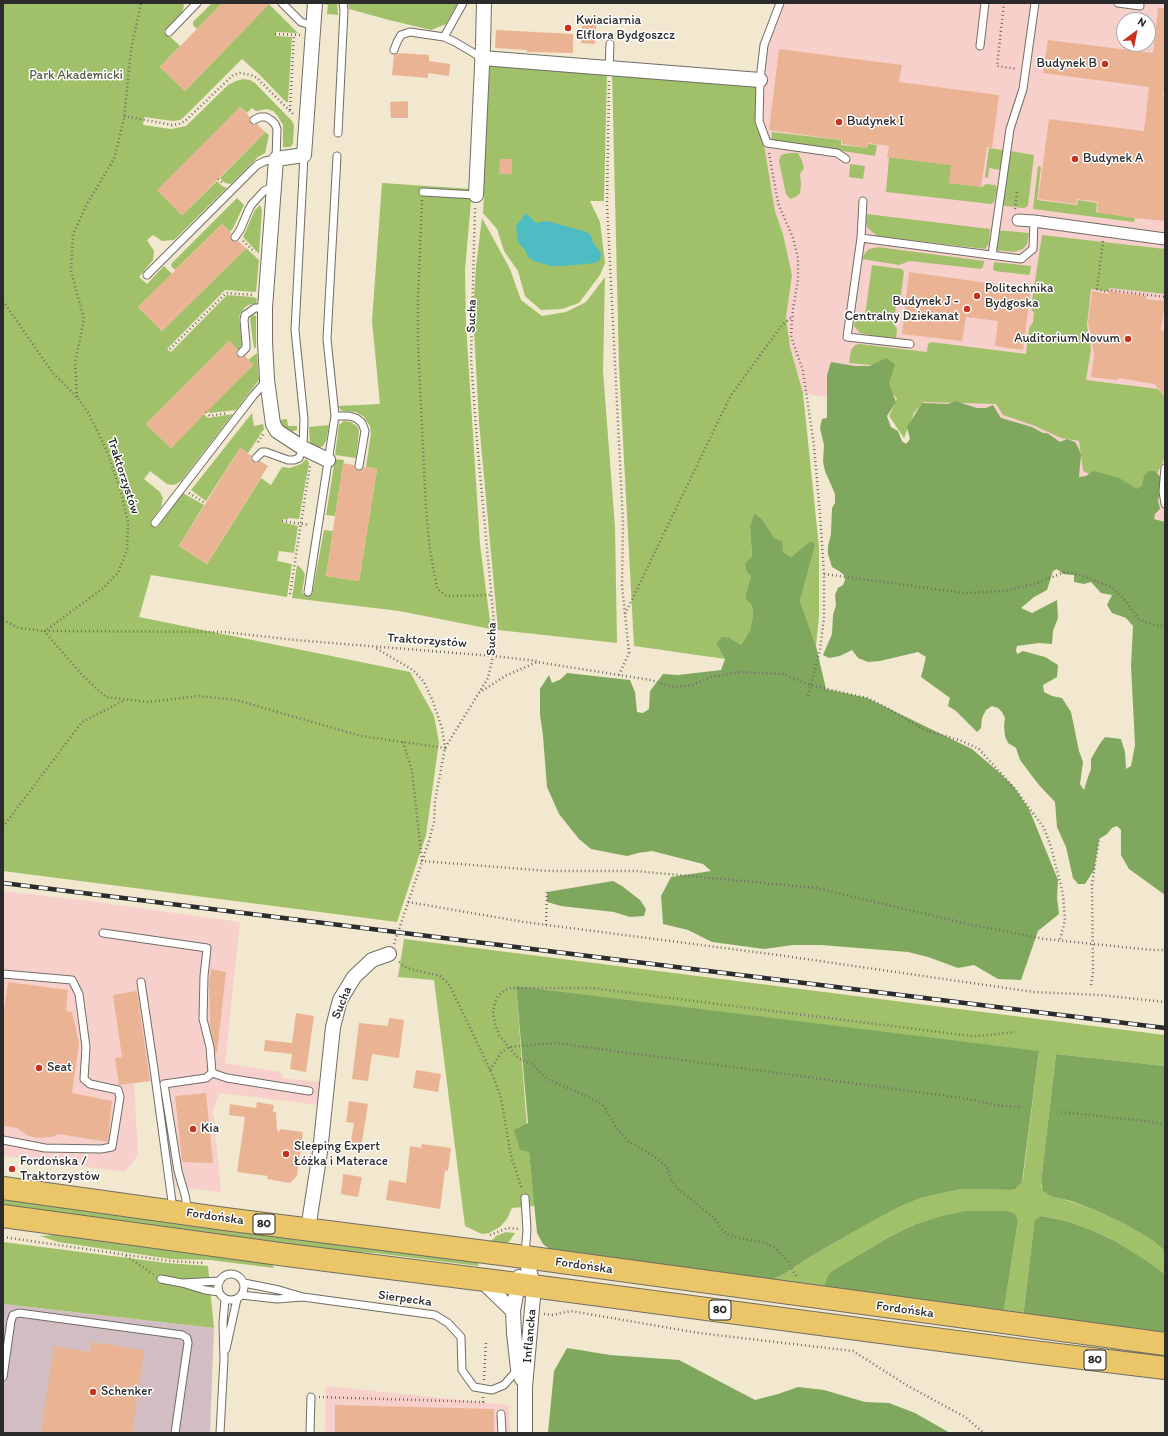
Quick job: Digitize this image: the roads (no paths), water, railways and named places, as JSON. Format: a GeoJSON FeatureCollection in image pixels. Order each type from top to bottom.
{"type":"FeatureCollection","features":[{"type":"Feature","properties":{"kind":"main road","name":"Fordońska"},"geometry":{"type":"LineString","coordinates":[[3,1188],[1165,1344]]}},
{"type":"Feature","properties":{"kind":"main road","name":"Fordońska"},"geometry":{"type":"LineString","coordinates":[[3,1216],[287,1255],[1165,1368]]}},
{"type":"Feature","properties":{"kind":"street"},"geometry":{"type":"LineString","coordinates":[[315,3],[304,155],[276,159],[262,302],[267,380],[272,424],[277,431],[303,448],[328,460]]}},
{"type":"Feature","properties":{"kind":"street"},"geometry":{"type":"LineString","coordinates":[[476,195],[484,3]]}},
{"type":"Feature","properties":{"kind":"street"},"geometry":{"type":"LineString","coordinates":[[482,58],[760,80]]}},
{"type":"Feature","properties":{"kind":"street"},"geometry":{"type":"LineString","coordinates":[[1016,216],[1034,220],[1165,238]]}},
{"type":"Feature","properties":{"kind":"street","name":"Sucha"},"geometry":{"type":"LineString","coordinates":[[308,1229],[320,1152],[333,1027],[340,1000],[354,977],[372,960],[389,954]]}},
{"type":"Feature","properties":{"kind":"street"},"geometry":{"type":"LineString","coordinates":[[525,1257],[526,1285]]}},
{"type":"Feature","properties":{"kind":"street","name":"Inflancka"},"geometry":{"type":"LineString","coordinates":[[481,1280],[513,1311]]}},
{"type":"Feature","properties":{"kind":"street","name":"Inflancka"},"geometry":{"type":"LineString","coordinates":[[525,1387],[518,1369],[513,1311],[526,1285]]}},
{"type":"Feature","properties":{"kind":"street","name":"Inflancka"},"geometry":{"type":"LineString","coordinates":[[525,1433],[525,1387],[532,1314],[526,1285]]}},
{"type":"Feature","properties":{"kind":"lane"},"geometry":{"type":"LineString","coordinates":[[169,32],[197,3]]}},
{"type":"Feature","properties":{"kind":"lane"},"geometry":{"type":"LineString","coordinates":[[282,3],[301,22],[313,26]]}},
{"type":"Feature","properties":{"kind":"lane"},"geometry":{"type":"LineString","coordinates":[[338,133],[344,10],[343,3]]}},
{"type":"Feature","properties":{"kind":"lane"},"geometry":{"type":"LineString","coordinates":[[444,37],[463,3]]}},
{"type":"Feature","properties":{"kind":"lane"},"geometry":{"type":"LineString","coordinates":[[780,3],[764,45],[760,80],[759,121],[767,143],[838,153],[846,159]]}},
{"type":"Feature","properties":{"kind":"lane"},"geometry":{"type":"LineString","coordinates":[[980,46],[985,3]]}},
{"type":"Feature","properties":{"kind":"lane"},"geometry":{"type":"LineString","coordinates":[[992,255],[1010,129],[1023,89],[1035,3]]}},
{"type":"Feature","properties":{"kind":"lane"},"geometry":{"type":"LineString","coordinates":[[1118,3],[1140,6]]}},
{"type":"Feature","properties":{"kind":"lane"},"geometry":{"type":"LineString","coordinates":[[394,50],[401,35],[410,32],[444,37],[482,58]]}},
{"type":"Feature","properties":{"kind":"lane"},"geometry":{"type":"LineString","coordinates":[[609,69],[610,44]]}},
{"type":"Feature","properties":{"kind":"lane"},"geometry":{"type":"LineString","coordinates":[[147,275],[257,165],[265,160],[276,159],[276,124],[266,117],[260,117],[254,120]]}},
{"type":"Feature","properties":{"kind":"lane"},"geometry":{"type":"LineString","coordinates":[[256,458],[262,452],[266,452],[288,460],[294,460],[299,458],[303,448],[304,419],[295,330],[304,155]]}},
{"type":"Feature","properties":{"kind":"lane"},"geometry":{"type":"LineString","coordinates":[[308,592],[335,416],[327,339],[337,156]]}},
{"type":"Feature","properties":{"kind":"lane"},"geometry":{"type":"LineString","coordinates":[[236,236],[252,204],[264,191],[274,186]]}},
{"type":"Feature","properties":{"kind":"lane"},"geometry":{"type":"LineString","coordinates":[[423,192],[476,195]]}},
{"type":"Feature","properties":{"kind":"lane"},"geometry":{"type":"LineString","coordinates":[[863,201],[861,238],[847,336],[910,344]]}},
{"type":"Feature","properties":{"kind":"lane"},"geometry":{"type":"LineString","coordinates":[[861,238],[1021,259],[1033,249],[1034,220]]}},
{"type":"Feature","properties":{"kind":"lane"},"geometry":{"type":"LineString","coordinates":[[241,353],[246,348],[244,320],[246,315],[262,302]]}},
{"type":"Feature","properties":{"kind":"lane"},"geometry":{"type":"LineString","coordinates":[[155,523],[267,380]]}},
{"type":"Feature","properties":{"kind":"lane"},"geometry":{"type":"LineString","coordinates":[[335,416],[349,416],[356,418],[362,423],[364,430],[360,466]]}},
{"type":"Feature","properties":{"kind":"lane"},"geometry":{"type":"LineString","coordinates":[[1165,468],[1163,491],[1165,504]]}},
{"type":"Feature","properties":{"kind":"lane"},"geometry":{"type":"LineString","coordinates":[[103,933],[207,948],[202,1019],[210,1046],[212,1072],[206,1078],[164,1084],[178,1171],[185,1195],[181,1212]]}},
{"type":"Feature","properties":{"kind":"lane"},"geometry":{"type":"LineString","coordinates":[[3,974],[72,980],[79,994],[86,1047],[84,1079],[90,1084],[118,1090],[120,1097],[112,1148],[45,1148],[3,1140]]}},
{"type":"Feature","properties":{"kind":"lane"},"geometry":{"type":"LineString","coordinates":[[141,982],[154,1069],[181,1212]]}},
{"type":"Feature","properties":{"kind":"lane"},"geometry":{"type":"LineString","coordinates":[[212,1072],[227,1078],[309,1091]]}},
{"type":"Feature","properties":{"kind":"lane"},"geometry":{"type":"LineString","coordinates":[[525,1257],[527,1230],[526,1198]]}},
{"type":"Feature","properties":{"kind":"lane"},"geometry":{"type":"LineString","coordinates":[[234,1275],[238,1276],[244,1283],[280,1290],[303,1297],[277,1299],[239,1297],[229,1300],[225,1299],[219,1292],[218,1285],[225,1276],[234,1275]]}},
{"type":"Feature","properties":{"kind":"lane"},"geometry":{"type":"LineString","coordinates":[[161,1279],[219,1292]]}},
{"type":"Feature","properties":{"kind":"lane"},"geometry":{"type":"LineString","coordinates":[[182,1283],[220,1281]]}},
{"type":"Feature","properties":{"kind":"lane"},"geometry":{"type":"LineString","coordinates":[[224,1359],[239,1297],[243,1292],[244,1283]]}},
{"type":"Feature","properties":{"kind":"lane","name":"Sierpecka"},"geometry":{"type":"LineString","coordinates":[[303,1297],[435,1315],[448,1323],[461,1337],[462,1370],[474,1387],[492,1390],[504,1385],[518,1369]]}},
{"type":"Feature","properties":{"kind":"lane"},"geometry":{"type":"LineString","coordinates":[[220,1433],[224,1359],[223,1323],[225,1299]]}},
{"type":"Feature","properties":{"kind":"lane"},"geometry":{"type":"LineString","coordinates":[[3,1377],[11,1321],[13,1315],[19,1313],[182,1335],[186,1338],[188,1343],[175,1433]]}},
{"type":"Feature","properties":{"kind":"lane"},"geometry":{"type":"LineString","coordinates":[[310,1433],[311,1397]]}},
{"type":"Feature","properties":{"kind":"lane"},"geometry":{"type":"LineString","coordinates":[[501,1414],[502,1433]]}},
{"type":"Feature","properties":{"kind":"water"},"geometry":{"type":"Polygon","coordinates":[[[526,213],[536,223],[547,221],[587,232],[591,236],[593,243],[601,254],[600,260],[595,263],[563,266],[551,266],[534,261],[528,257],[525,250],[518,242],[516,226],[526,213]]]}},
{"type":"Feature","properties":{"kind":"railway"},"geometry":{"type":"LineString","coordinates":[[3,883],[1165,1028]]}},
{"type":"Feature","properties":{"kind":"place","name":"Kwiaciarnia Elflora Bydgoszcz"},"geometry":{"type":"Point","coordinates":[568,28]}},
{"type":"Feature","properties":{"kind":"place","name":"Budynek B"},"geometry":{"type":"Point","coordinates":[1105,64]}},
{"type":"Feature","properties":{"kind":"place","name":"Budynek I"},"geometry":{"type":"Point","coordinates":[839,122]}},
{"type":"Feature","properties":{"kind":"place","name":"Budynek A"},"geometry":{"type":"Point","coordinates":[1075,159]}},
{"type":"Feature","properties":{"kind":"place","name":"Politechnika Bydgoska"},"geometry":{"type":"Point","coordinates":[977,296]}},
{"type":"Feature","properties":{"kind":"place","name":"Budynek J - Centralny Dziekanat"},"geometry":{"type":"Point","coordinates":[967,309]}},
{"type":"Feature","properties":{"kind":"place","name":"Auditorium Novum"},"geometry":{"type":"Point","coordinates":[1128,339]}},
{"type":"Feature","properties":{"kind":"place","name":"Seat"},"geometry":{"type":"Point","coordinates":[39,1068]}},
{"type":"Feature","properties":{"kind":"place","name":"Kia"},"geometry":{"type":"Point","coordinates":[193,1129]}},
{"type":"Feature","properties":{"kind":"place","name":"Sleeping Expert Łóżka i Materace"},"geometry":{"type":"Point","coordinates":[286,1154]}},
{"type":"Feature","properties":{"kind":"place","name":"Fordońska / Traktorzystów"},"geometry":{"type":"Point","coordinates":[12,1169]}},
{"type":"Feature","properties":{"kind":"place","name":"Schenker"},"geometry":{"type":"Point","coordinates":[93,1392]}},
{"type":"Feature","properties":{"kind":"park label","name":"Park Akademicki"},"geometry":{"type":"Point","coordinates":[76,76]}}]}
